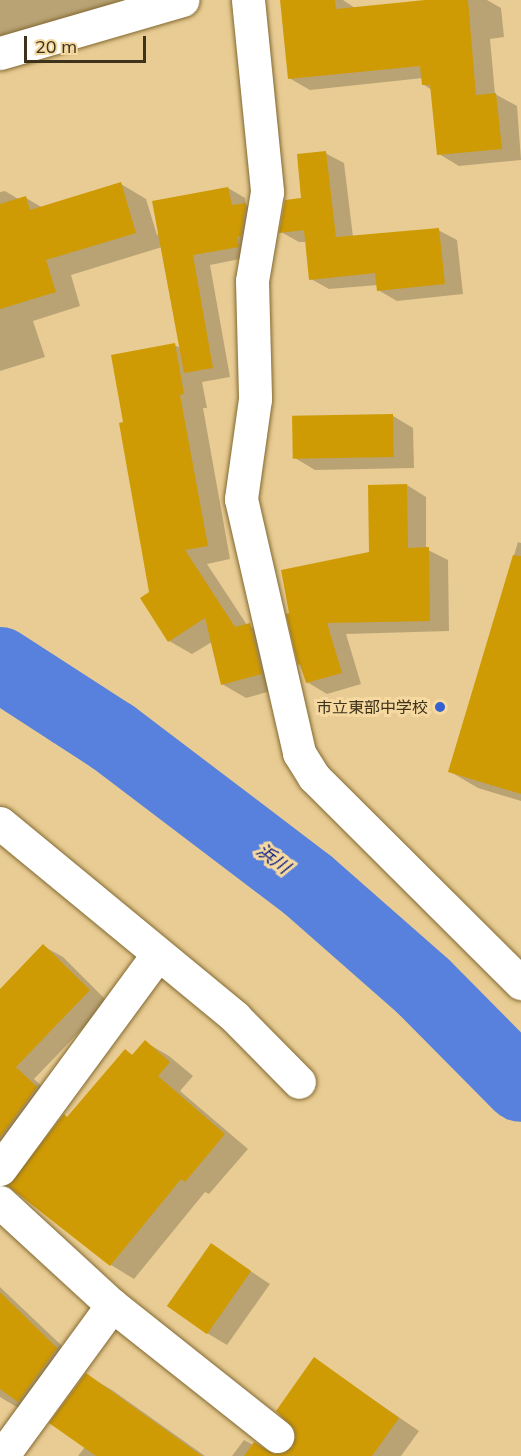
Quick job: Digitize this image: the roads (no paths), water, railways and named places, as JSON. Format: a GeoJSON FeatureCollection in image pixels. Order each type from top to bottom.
{"type":"FeatureCollection","features":[{"type":"Feature","properties":{"kind":"street"},"geometry":{"type":"LineString","coordinates":[[0,53],[182,0]]}},
{"type":"Feature","properties":{"kind":"street"},"geometry":{"type":"LineString","coordinates":[[248,0],[267,192],[252,281],[255,399],[241,499],[299,753],[314,777],[521,983]]}},
{"type":"Feature","properties":{"kind":"street"},"geometry":{"type":"LineString","coordinates":[[0,823],[156,955],[235,1017],[299,1082]]}},
{"type":"Feature","properties":{"kind":"street"},"geometry":{"type":"LineString","coordinates":[[0,1168],[156,955]]}},
{"type":"Feature","properties":{"kind":"street"},"geometry":{"type":"LineString","coordinates":[[0,1202],[112,1305],[277,1436]]}},
{"type":"Feature","properties":{"kind":"street"},"geometry":{"type":"LineString","coordinates":[[2,1456],[112,1305]]}},
{"type":"Feature","properties":{"kind":"water"},"geometry":{"type":"Polygon","coordinates":[[[0,642],[87,697],[54,743],[0,703],[0,642]]]}},
{"type":"Feature","properties":{"kind":"waterway","name":"浜川"},"geometry":{"type":"LineString","coordinates":[[0,664],[113,737],[308,885],[423,986],[521,1085]]}},
{"type":"Feature","properties":{"kind":"place","name":"市立東部中学校"},"geometry":{"type":"Point","coordinates":[440,707]}}]}
